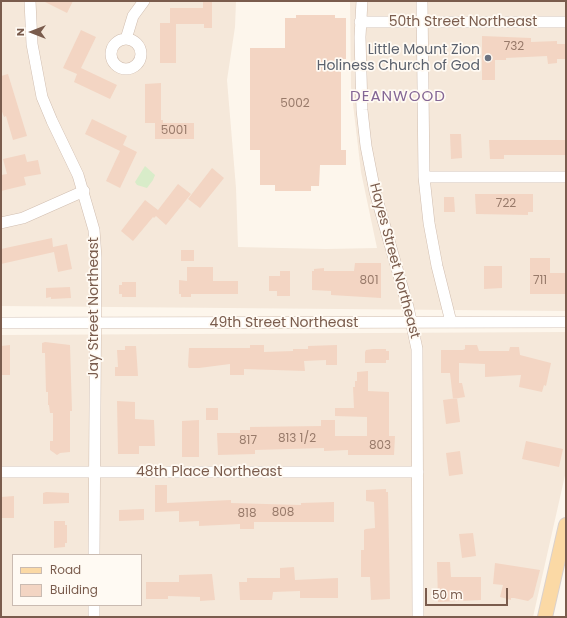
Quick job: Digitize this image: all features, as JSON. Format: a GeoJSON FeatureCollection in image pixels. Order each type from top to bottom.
{"type":"FeatureCollection","features":[{"type":"Feature","properties":{"kind":"main road"},"geometry":{"type":"LineString","coordinates":[[545,617],[566,525]]}},
{"type":"Feature","properties":{"kind":"street","name":"Jay Street Northeast"},"geometry":{"type":"LineString","coordinates":[[30,1],[32,44],[42,97],[84,190],[94,230],[96,258],[94,323],[94,554]]}},
{"type":"Feature","properties":{"kind":"street"},"geometry":{"type":"LineString","coordinates":[[126,39],[133,16],[144,1]]}},
{"type":"Feature","properties":{"kind":"street","name":"Hayes Street Northeast"},"geometry":{"type":"LineString","coordinates":[[362,1],[360,22],[362,110],[366,146],[375,192],[412,323],[417,358],[418,617]]}},
{"type":"Feature","properties":{"kind":"street"},"geometry":{"type":"LineString","coordinates":[[422,1],[424,177],[436,259],[451,322]]}},
{"type":"Feature","properties":{"kind":"street","name":"50th Street Northeast"},"geometry":{"type":"LineString","coordinates":[[360,22],[566,22]]}},
{"type":"Feature","properties":{"kind":"street"},"geometry":{"type":"LineString","coordinates":[[424,177],[566,177]]}},
{"type":"Feature","properties":{"kind":"street"},"geometry":{"type":"LineString","coordinates":[[1,223],[23,218],[84,190]]}},
{"type":"Feature","properties":{"kind":"street","name":"49th Street Northeast"},"geometry":{"type":"LineString","coordinates":[[1,323],[566,322]]}},
{"type":"Feature","properties":{"kind":"street","name":"48th Place Northeast"},"geometry":{"type":"LineString","coordinates":[[1,472],[418,472]]}},
{"type":"Feature","properties":{"kind":"street"},"geometry":{"type":"LineString","coordinates":[[94,606],[94,617]]}},
{"type":"Feature","properties":{"kind":"shaded area"},"geometry":{"type":"Polygon","coordinates":[[[1,1],[236,1],[235,27],[227,80],[236,188],[238,247],[326,249],[377,248],[361,172],[351,87],[350,1],[566,1],[566,311],[1,306],[1,1]]]}},
{"type":"Feature","properties":{"kind":"shaded area"},"geometry":{"type":"Polygon","coordinates":[[[566,332],[566,471],[533,617],[1,617],[1,335],[566,332]]]}},
{"type":"Feature","properties":{"kind":"green space"},"geometry":{"type":"Polygon","coordinates":[[[145,166],[155,175],[147,188],[137,185],[135,182],[145,166]]]}},
{"type":"Feature","properties":{"kind":"building"},"geometry":{"type":"Polygon","coordinates":[[[43,1],[73,1],[67,13],[43,1]]]}},
{"type":"Feature","properties":{"kind":"building"},"geometry":{"type":"Polygon","coordinates":[[[203,1],[212,1],[212,28],[204,28],[204,24],[176,24],[176,63],[160,63],[160,23],[170,23],[170,8],[203,8],[203,1]]]}},
{"type":"Feature","properties":{"kind":"building"},"geometry":{"type":"Polygon","coordinates":[[[296,15],[335,15],[335,18],[346,18],[346,59],[341,59],[341,150],[346,150],[346,165],[320,165],[319,186],[311,186],[311,191],[275,191],[275,185],[260,185],[260,150],[250,150],[250,48],[285,48],[285,18],[296,18],[296,15]]]}},
{"type":"Feature","properties":{"kind":"building"},"geometry":{"type":"Polygon","coordinates":[[[81,30],[96,37],[81,68],[117,85],[110,99],[74,82],[77,74],[63,68],[81,30]]]}},
{"type":"Feature","properties":{"kind":"building"},"geometry":{"type":"Polygon","coordinates":[[[482,36],[531,38],[531,42],[557,41],[557,44],[566,44],[566,59],[557,59],[557,63],[548,64],[547,56],[495,60],[495,80],[482,80],[482,36]]]}},
{"type":"Feature","properties":{"kind":"building"},"geometry":{"type":"Polygon","coordinates":[[[8,74],[27,136],[13,140],[6,116],[4,117],[1,109],[1,76],[8,74]]]}},
{"type":"Feature","properties":{"kind":"building"},"geometry":{"type":"Polygon","coordinates":[[[161,83],[161,120],[163,120],[163,123],[194,123],[194,139],[155,139],[155,123],[145,123],[145,84],[161,83]]]}},
{"type":"Feature","properties":{"kind":"building"},"geometry":{"type":"Polygon","coordinates":[[[92,119],[127,136],[123,145],[137,152],[120,188],[106,181],[120,151],[85,134],[92,119]]]}},
{"type":"Feature","properties":{"kind":"building"},"geometry":{"type":"Polygon","coordinates":[[[450,134],[461,134],[462,158],[451,159],[450,134]]]}},
{"type":"Feature","properties":{"kind":"building"},"geometry":{"type":"Polygon","coordinates":[[[489,140],[566,140],[566,155],[504,155],[504,159],[490,159],[489,140]]]}},
{"type":"Feature","properties":{"kind":"building"},"geometry":{"type":"Polygon","coordinates":[[[25,154],[27,162],[38,160],[41,174],[24,177],[26,185],[1,191],[1,175],[7,174],[3,159],[25,154]]]}},
{"type":"Feature","properties":{"kind":"building"},"geometry":{"type":"Polygon","coordinates":[[[212,168],[224,178],[200,208],[188,199],[212,168]]]}},
{"type":"Feature","properties":{"kind":"building"},"geometry":{"type":"Polygon","coordinates":[[[178,184],[191,194],[166,225],[156,216],[154,218],[153,217],[133,241],[121,231],[145,200],[158,210],[178,184]]]}},
{"type":"Feature","properties":{"kind":"building"},"geometry":{"type":"Polygon","coordinates":[[[475,194],[533,194],[533,212],[528,212],[528,215],[476,214],[475,194]]]}},
{"type":"Feature","properties":{"kind":"building"},"geometry":{"type":"Polygon","coordinates":[[[444,197],[454,197],[455,212],[444,212],[444,197]]]}},
{"type":"Feature","properties":{"kind":"building"},"geometry":{"type":"Polygon","coordinates":[[[52,238],[53,247],[67,244],[72,269],[58,272],[54,252],[1,264],[1,249],[52,238]]]}},
{"type":"Feature","properties":{"kind":"building"},"geometry":{"type":"Polygon","coordinates":[[[181,250],[194,250],[194,261],[181,261],[181,250]]]}},
{"type":"Feature","properties":{"kind":"building"},"geometry":{"type":"Polygon","coordinates":[[[530,258],[550,258],[550,273],[566,273],[566,294],[530,294],[530,258]]]}},
{"type":"Feature","properties":{"kind":"building"},"geometry":{"type":"Polygon","coordinates":[[[355,263],[381,263],[381,298],[331,295],[331,291],[312,290],[312,271],[314,271],[314,269],[324,268],[324,271],[354,271],[355,263]]]}},
{"type":"Feature","properties":{"kind":"building"},"geometry":{"type":"Polygon","coordinates":[[[484,266],[502,266],[502,288],[484,289],[484,266]]]}},
{"type":"Feature","properties":{"kind":"building"},"geometry":{"type":"Polygon","coordinates":[[[187,267],[213,267],[213,281],[238,281],[238,294],[191,294],[191,297],[181,297],[181,294],[179,294],[179,280],[187,281],[187,267]]]}},
{"type":"Feature","properties":{"kind":"building"},"geometry":{"type":"Polygon","coordinates":[[[280,271],[290,271],[290,296],[277,296],[277,291],[269,291],[269,276],[280,276],[280,271]]]}},
{"type":"Feature","properties":{"kind":"building"},"geometry":{"type":"Polygon","coordinates":[[[122,282],[136,282],[136,297],[122,297],[122,294],[119,294],[119,285],[122,285],[122,282]]]}},
{"type":"Feature","properties":{"kind":"building"},"geometry":{"type":"Polygon","coordinates":[[[70,287],[71,298],[46,298],[46,288],[70,287]]]}},
{"type":"Feature","properties":{"kind":"building"},"geometry":{"type":"Polygon","coordinates":[[[45,342],[70,345],[72,411],[70,411],[70,452],[60,453],[57,455],[50,450],[50,441],[53,441],[53,413],[50,413],[48,405],[48,392],[46,392],[45,353],[42,353],[42,343],[45,342]]]}},
{"type":"Feature","properties":{"kind":"building"},"geometry":{"type":"Polygon","coordinates":[[[10,345],[10,375],[1,375],[1,346],[10,345]]]}},
{"type":"Feature","properties":{"kind":"building"},"geometry":{"type":"Polygon","coordinates":[[[250,345],[264,345],[264,352],[308,349],[308,346],[337,345],[337,365],[326,365],[326,360],[304,361],[305,371],[244,369],[244,375],[230,375],[230,364],[199,368],[189,368],[188,366],[189,348],[250,348],[250,345]]]}},
{"type":"Feature","properties":{"kind":"building"},"geometry":{"type":"Polygon","coordinates":[[[465,345],[477,345],[479,351],[509,351],[510,347],[519,347],[520,355],[551,363],[546,386],[544,385],[542,392],[519,387],[521,375],[485,377],[485,364],[459,363],[459,383],[462,383],[465,397],[453,399],[450,373],[441,373],[441,350],[463,350],[465,349],[465,345]]]}},
{"type":"Feature","properties":{"kind":"building"},"geometry":{"type":"Polygon","coordinates":[[[125,346],[136,346],[138,376],[115,376],[115,367],[118,367],[117,350],[125,350],[125,346]]]}},
{"type":"Feature","properties":{"kind":"building"},"geometry":{"type":"Polygon","coordinates":[[[386,349],[386,351],[389,351],[389,360],[386,360],[386,363],[365,363],[366,350],[386,349]]]}},
{"type":"Feature","properties":{"kind":"building"},"geometry":{"type":"Polygon","coordinates":[[[368,371],[368,391],[389,392],[389,436],[395,436],[394,455],[348,455],[348,450],[324,451],[324,448],[255,450],[255,454],[218,455],[217,433],[240,433],[240,430],[250,430],[250,427],[321,426],[321,420],[335,420],[335,436],[367,436],[367,417],[335,416],[335,408],[354,408],[353,387],[355,387],[355,381],[357,381],[357,372],[368,371]]]}},
{"type":"Feature","properties":{"kind":"building"},"geometry":{"type":"Polygon","coordinates":[[[457,398],[460,422],[446,424],[443,400],[457,398]]]}},
{"type":"Feature","properties":{"kind":"building"},"geometry":{"type":"Polygon","coordinates":[[[117,401],[135,402],[135,419],[154,420],[155,446],[139,446],[139,454],[118,454],[117,401]]]}},
{"type":"Feature","properties":{"kind":"building"},"geometry":{"type":"Polygon","coordinates":[[[206,408],[218,408],[218,420],[206,420],[206,408]]]}},
{"type":"Feature","properties":{"kind":"building"},"geometry":{"type":"Polygon","coordinates":[[[199,420],[199,457],[182,457],[182,421],[199,420]]]}},
{"type":"Feature","properties":{"kind":"building"},"geometry":{"type":"Polygon","coordinates":[[[526,441],[563,449],[559,467],[522,459],[526,441]]]}},
{"type":"Feature","properties":{"kind":"building"},"geometry":{"type":"Polygon","coordinates":[[[460,451],[463,474],[449,476],[446,453],[460,451]]]}},
{"type":"Feature","properties":{"kind":"building"},"geometry":{"type":"Polygon","coordinates":[[[155,485],[167,485],[167,503],[231,500],[231,503],[301,505],[301,503],[334,502],[334,522],[254,522],[254,529],[240,529],[240,524],[199,526],[199,521],[179,522],[179,511],[155,512],[155,485]]]}},
{"type":"Feature","properties":{"kind":"building"},"geometry":{"type":"Polygon","coordinates":[[[386,489],[386,492],[388,492],[390,599],[371,600],[370,577],[361,577],[361,550],[364,550],[364,530],[375,528],[374,502],[366,501],[366,490],[386,489]]]}},
{"type":"Feature","properties":{"kind":"building"},"geometry":{"type":"Polygon","coordinates":[[[43,493],[69,493],[69,503],[43,504],[43,493]]]}},
{"type":"Feature","properties":{"kind":"building"},"geometry":{"type":"Polygon","coordinates":[[[14,496],[14,518],[1,518],[1,497],[14,496]]]}},
{"type":"Feature","properties":{"kind":"building"},"geometry":{"type":"Polygon","coordinates":[[[144,509],[144,520],[119,521],[119,510],[144,509]]]}},
{"type":"Feature","properties":{"kind":"building"},"geometry":{"type":"Polygon","coordinates":[[[54,521],[65,521],[65,525],[67,525],[67,543],[65,543],[65,547],[54,548],[54,521]]]}},
{"type":"Feature","properties":{"kind":"building"},"geometry":{"type":"Polygon","coordinates":[[[473,533],[476,556],[462,558],[459,534],[473,533]]]}},
{"type":"Feature","properties":{"kind":"building"},"geometry":{"type":"Polygon","coordinates":[[[437,562],[450,562],[451,577],[481,577],[481,600],[438,602],[437,562]]]}},
{"type":"Feature","properties":{"kind":"building"},"geometry":{"type":"Polygon","coordinates":[[[495,563],[540,570],[533,597],[528,601],[514,598],[511,598],[511,600],[500,597],[503,585],[493,584],[495,563]]]}},
{"type":"Feature","properties":{"kind":"building"},"geometry":{"type":"Polygon","coordinates":[[[294,567],[295,580],[338,578],[338,598],[300,598],[300,591],[273,592],[272,600],[240,600],[239,582],[247,582],[247,578],[280,578],[280,568],[294,567]]]}},
{"type":"Feature","properties":{"kind":"building"},"geometry":{"type":"Polygon","coordinates":[[[212,574],[215,600],[200,601],[200,597],[168,596],[168,599],[146,599],[146,582],[179,582],[179,575],[212,574]]]}},
{"type":"Feature","properties":{"kind":"place","name":"Little Mount Zion Holiness Church of God"},"geometry":{"type":"Point","coordinates":[488,58]}},
{"type":"Feature","properties":{"kind":"district","name":"DEANWOOD"},"geometry":{"type":"Point","coordinates":[398,97]}}]}
